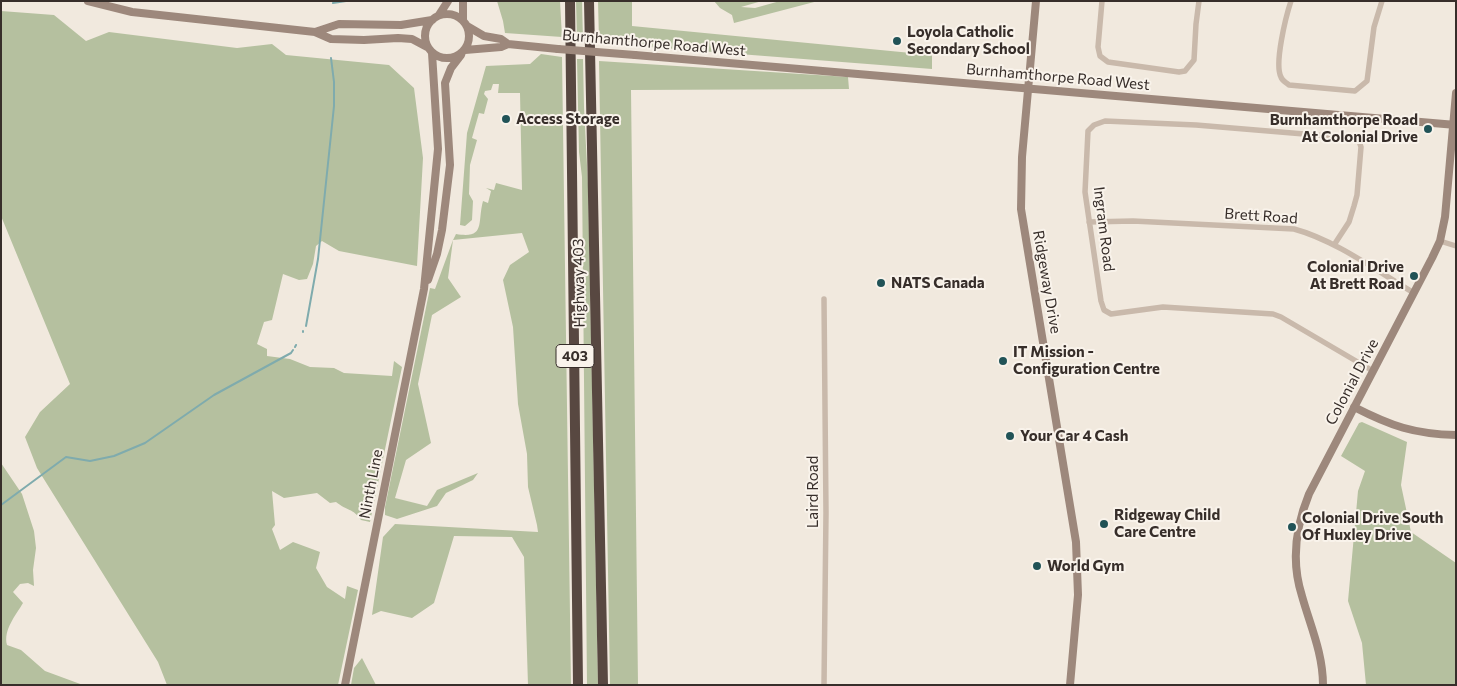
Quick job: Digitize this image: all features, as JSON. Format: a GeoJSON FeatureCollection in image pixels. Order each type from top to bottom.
{"type":"FeatureCollection","features":[{"type":"Feature","properties":{"kind":"highway","name":"Highway 403"},"geometry":{"type":"LineString","coordinates":[[570,1],[578,685]]}},
{"type":"Feature","properties":{"kind":"highway","name":"Highway 403"},"geometry":{"type":"LineString","coordinates":[[589,1],[603,685]]}},
{"type":"Feature","properties":{"kind":"main road"},"geometry":{"type":"LineString","coordinates":[[88,1],[132,12],[315,32],[331,39],[398,38],[412,40],[446,59],[454,58],[463,52],[470,38],[465,23],[463,1]]}},
{"type":"Feature","properties":{"kind":"main road"},"geometry":{"type":"LineString","coordinates":[[429,50],[425,33],[432,20],[439,15],[448,1]]}},
{"type":"Feature","properties":{"kind":"main road","name":"Ridgeway Drive"},"geometry":{"type":"LineString","coordinates":[[1036,1],[1022,157],[1021,209],[1076,542],[1078,594],[1070,685]]}},
{"type":"Feature","properties":{"kind":"main road"},"geometry":{"type":"LineString","coordinates":[[439,15],[452,14],[465,23]]}},
{"type":"Feature","properties":{"kind":"main road"},"geometry":{"type":"LineString","coordinates":[[315,32],[339,24],[401,25],[432,20]]}},
{"type":"Feature","properties":{"kind":"main road","name":"Burnhamthorpe Road West"},"geometry":{"type":"LineString","coordinates":[[465,23],[484,36],[500,39],[508,44],[536,47],[1454,125]]}},
{"type":"Feature","properties":{"kind":"main road","name":"Burnhamthorpe Road West"},"geometry":{"type":"LineString","coordinates":[[463,52],[501,47],[508,44]]}},
{"type":"Feature","properties":{"kind":"main road","name":"Ninth Line"},"geometry":{"type":"LineString","coordinates":[[345,685],[424,289],[438,149],[429,50]]}},
{"type":"Feature","properties":{"kind":"main road","name":"Ninth Line"},"geometry":{"type":"LineString","coordinates":[[424,289],[437,254],[450,165],[444,98],[445,83],[451,68],[463,52]]}},
{"type":"Feature","properties":{"kind":"main road","name":"Colonial Drive"},"geometry":{"type":"LineString","coordinates":[[1324,685],[1318,648],[1298,583],[1296,562],[1297,535],[1300,520],[1309,494],[1440,241],[1448,191],[1456,93]]}},
{"type":"Feature","properties":{"kind":"main road"},"geometry":{"type":"LineString","coordinates":[[1354,407],[1382,422],[1403,429],[1456,435]]}},
{"type":"Feature","properties":{"kind":"street"},"geometry":{"type":"LineString","coordinates":[[1102,1],[1098,47],[1100,56],[1108,62],[1179,72],[1186,71],[1194,60],[1196,24],[1200,1]]}},
{"type":"Feature","properties":{"kind":"street"},"geometry":{"type":"LineString","coordinates":[[1290,1],[1285,18],[1278,70],[1281,79],[1290,85],[1355,91],[1367,81],[1374,27],[1382,1]]}},
{"type":"Feature","properties":{"kind":"street","name":"Ingram Road"},"geometry":{"type":"LineString","coordinates":[[1334,245],[1348,222],[1358,195],[1361,147],[1358,141],[1352,138],[1196,125],[1105,121],[1094,125],[1088,131],[1085,192],[1101,301],[1104,310],[1111,314],[1162,307],[1273,314],[1373,371]]}},
{"type":"Feature","properties":{"kind":"street","name":"Brett Road"},"geometry":{"type":"LineString","coordinates":[[1089,222],[1132,221],[1294,229],[1334,245],[1414,293]]}},
{"type":"Feature","properties":{"kind":"street"},"geometry":{"type":"LineString","coordinates":[[1440,241],[1456,246]]}},
{"type":"Feature","properties":{"kind":"street","name":"Laird Road"},"geometry":{"type":"LineString","coordinates":[[824,299],[826,514],[824,685]]}},
{"type":"Feature","properties":{"kind":"green space"},"geometry":{"type":"Polygon","coordinates":[[[497,1],[560,1],[562,37],[505,33],[497,1]]]}},
{"type":"Feature","properties":{"kind":"green space"},"geometry":{"type":"Polygon","coordinates":[[[576,1],[582,1],[583,39],[577,39],[576,1]]]}},
{"type":"Feature","properties":{"kind":"green space"},"geometry":{"type":"Polygon","coordinates":[[[598,1],[632,1],[632,26],[932,55],[932,69],[649,47],[599,40],[598,1]]]}},
{"type":"Feature","properties":{"kind":"green space"},"geometry":{"type":"Polygon","coordinates":[[[714,1],[762,1],[741,7],[755,8],[780,1],[818,1],[734,23],[732,15],[720,8],[714,1]]]}},
{"type":"Feature","properties":{"kind":"green space"},"geometry":{"type":"Polygon","coordinates":[[[1,11],[54,15],[86,41],[109,32],[237,48],[272,44],[286,55],[389,65],[414,88],[423,158],[417,266],[339,251],[322,241],[316,246],[313,264],[307,279],[299,280],[283,274],[272,320],[264,322],[257,344],[267,349],[267,356],[290,359],[310,367],[334,368],[344,373],[392,376],[394,361],[402,367],[370,522],[361,520],[352,511],[336,502],[330,503],[317,493],[284,498],[272,491],[275,525],[272,529],[280,550],[293,542],[320,552],[316,568],[327,587],[345,599],[347,586],[358,590],[338,685],[167,685],[158,662],[37,468],[25,437],[40,412],[70,384],[1,216],[1,11]]]}},
{"type":"Feature","properties":{"kind":"green space"},"geometry":{"type":"Polygon","coordinates":[[[541,54],[562,57],[571,685],[528,685],[524,557],[512,537],[454,536],[434,603],[412,618],[381,611],[372,615],[383,537],[395,524],[538,532],[528,487],[527,454],[518,404],[513,327],[503,280],[510,265],[529,252],[522,233],[453,240],[456,234],[466,235],[476,232],[480,222],[483,201],[488,203],[491,191],[486,188],[494,190],[496,183],[522,190],[520,93],[498,93],[499,84],[493,84],[491,90],[485,91],[484,94],[488,99],[484,114],[479,113],[472,138],[477,140],[470,165],[469,194],[473,201],[472,220],[465,226],[460,225],[467,133],[486,66],[530,64],[541,54]]]}},
{"type":"Feature","properties":{"kind":"green space"},"geometry":{"type":"Polygon","coordinates":[[[577,59],[583,59],[588,185],[598,685],[587,685],[582,177],[579,152],[577,59]]]}},
{"type":"Feature","properties":{"kind":"green space"},"geometry":{"type":"Polygon","coordinates":[[[599,61],[848,77],[849,89],[631,90],[638,685],[610,685],[599,61]]]}},
{"type":"Feature","properties":{"kind":"green space"},"geometry":{"type":"Polygon","coordinates":[[[453,240],[448,278],[461,297],[432,315],[418,384],[431,443],[406,460],[395,498],[427,506],[437,490],[478,473],[473,480],[446,493],[437,506],[397,519],[385,515],[385,507],[430,288],[435,289],[453,240]]]}},
{"type":"Feature","properties":{"kind":"green space"},"geometry":{"type":"Polygon","coordinates":[[[1362,422],[1407,442],[1401,485],[1411,532],[1456,563],[1456,685],[1366,685],[1362,643],[1348,601],[1358,491],[1365,471],[1341,456],[1359,423],[1362,422]]]}},
{"type":"Feature","properties":{"kind":"green space"},"geometry":{"type":"Polygon","coordinates":[[[1,463],[22,494],[34,531],[36,548],[33,570],[34,586],[28,583],[20,584],[13,592],[23,603],[8,628],[7,645],[21,650],[45,671],[83,685],[1,685],[1,463]]]}},
{"type":"Feature","properties":{"kind":"green space"},"geometry":{"type":"Polygon","coordinates":[[[362,658],[376,685],[351,685],[354,668],[362,658]]]}},
{"type":"Feature","properties":{"kind":"waterway"},"geometry":{"type":"LineString","coordinates":[[333,3],[346,1]]}},
{"type":"Feature","properties":{"kind":"waterway"},"geometry":{"type":"LineString","coordinates":[[306,326],[318,259],[334,106],[331,58]]}},
{"type":"Feature","properties":{"kind":"waterway"},"geometry":{"type":"LineString","coordinates":[[1,505],[66,457],[90,461],[114,456],[145,443],[214,395],[291,353],[293,350]]}},
{"type":"Feature","properties":{"kind":"place","name":"Loyola Catholic Secondary School"},"geometry":{"type":"Point","coordinates":[897,41]}},
{"type":"Feature","properties":{"kind":"place","name":"Access Storage"},"geometry":{"type":"Point","coordinates":[506,119]}},
{"type":"Feature","properties":{"kind":"place","name":"Burnhamthorpe Road At Colonial Drive"},"geometry":{"type":"Point","coordinates":[1428,129]}},
{"type":"Feature","properties":{"kind":"place","name":"Colonial Drive At Brett Road"},"geometry":{"type":"Point","coordinates":[1414,276]}},
{"type":"Feature","properties":{"kind":"place","name":"NATS Canada"},"geometry":{"type":"Point","coordinates":[881,283]}},
{"type":"Feature","properties":{"kind":"place","name":"IT Mission - Configuration Centre"},"geometry":{"type":"Point","coordinates":[1003,361]}},
{"type":"Feature","properties":{"kind":"place","name":"Your Car 4 Cash"},"geometry":{"type":"Point","coordinates":[1010,436]}},
{"type":"Feature","properties":{"kind":"place","name":"Ridgeway Child Care Centre"},"geometry":{"type":"Point","coordinates":[1104,524]}},
{"type":"Feature","properties":{"kind":"place","name":"Colonial Drive South Of Huxley Drive"},"geometry":{"type":"Point","coordinates":[1292,527]}},
{"type":"Feature","properties":{"kind":"place","name":"World Gym"},"geometry":{"type":"Point","coordinates":[1037,566]}}]}
